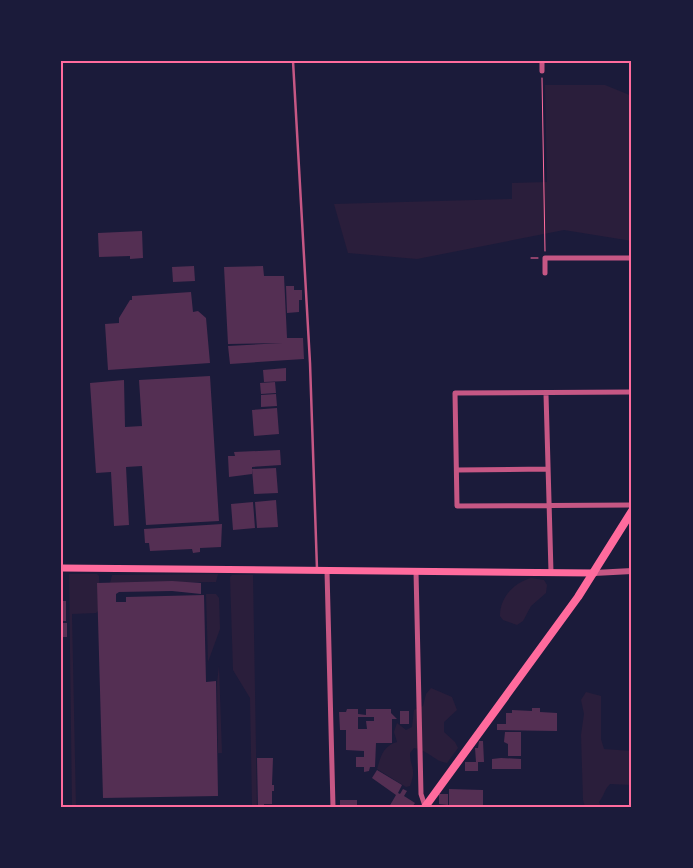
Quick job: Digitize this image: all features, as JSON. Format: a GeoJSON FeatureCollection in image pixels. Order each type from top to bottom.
{"type":"FeatureCollection","features":[{"type":"Feature","properties":{"kind":"main road"},"geometry":{"type":"LineString","coordinates":[[425,806],[558,625],[594,573],[632,510]]}},
{"type":"Feature","properties":{"kind":"main road"},"geometry":{"type":"LineString","coordinates":[[61,568],[594,573]]}},
{"type":"Feature","properties":{"kind":"street"},"geometry":{"type":"LineString","coordinates":[[542,61],[542,71]]}},
{"type":"Feature","properties":{"kind":"street"},"geometry":{"type":"LineString","coordinates":[[545,273],[545,258],[632,258]]}},
{"type":"Feature","properties":{"kind":"street"},"geometry":{"type":"LineString","coordinates":[[632,392],[546,394],[455,393],[458,506],[632,505]]}},
{"type":"Feature","properties":{"kind":"street"},"geometry":{"type":"LineString","coordinates":[[546,394],[551,572]]}},
{"type":"Feature","properties":{"kind":"street"},"geometry":{"type":"LineString","coordinates":[[457,470],[548,469]]}},
{"type":"Feature","properties":{"kind":"street"},"geometry":{"type":"LineString","coordinates":[[327,571],[333,807]]}},
{"type":"Feature","properties":{"kind":"street"},"geometry":{"type":"LineString","coordinates":[[416,571],[420,794],[425,806]]}},
{"type":"Feature","properties":{"kind":"street"},"geometry":{"type":"LineString","coordinates":[[594,573],[632,572]]}},
{"type":"Feature","properties":{"kind":"lane"},"geometry":{"type":"LineString","coordinates":[[293,61],[310,363],[317,571]]}},
{"type":"Feature","properties":{"kind":"path"},"geometry":{"type":"LineString","coordinates":[[542,71],[545,258]]}},
{"type":"Feature","properties":{"kind":"shaded area"},"geometry":{"type":"Polygon","coordinates":[[[545,85],[605,85],[632,96],[632,241],[564,230],[417,259],[348,253],[334,204],[512,199],[512,183],[547,182],[545,85]]]}},
{"type":"Feature","properties":{"kind":"shaded area"},"geometry":{"type":"Polygon","coordinates":[[[69,574],[97,574],[99,576],[100,609],[96,613],[72,614],[76,807],[72,807],[69,574]]]}},
{"type":"Feature","properties":{"kind":"shaded area"},"geometry":{"type":"Polygon","coordinates":[[[218,574],[216,582],[110,583],[112,575],[218,574]]]}},
{"type":"Feature","properties":{"kind":"shaded area"},"geometry":{"type":"Polygon","coordinates":[[[232,575],[253,575],[257,807],[252,807],[250,698],[233,670],[230,577],[232,575]]]}},
{"type":"Feature","properties":{"kind":"shaded area"},"geometry":{"type":"Polygon","coordinates":[[[531,578],[544,580],[547,585],[546,593],[531,606],[523,621],[517,625],[503,620],[500,616],[505,597],[519,583],[531,578]]]}},
{"type":"Feature","properties":{"kind":"shaded area"},"geometry":{"type":"Polygon","coordinates":[[[206,594],[216,594],[219,598],[220,629],[208,662],[206,594]]]}},
{"type":"Feature","properties":{"kind":"shaded area"},"geometry":{"type":"Polygon","coordinates":[[[219,666],[222,753],[218,753],[217,683],[219,666]]]}},
{"type":"Feature","properties":{"kind":"shaded area"},"geometry":{"type":"Polygon","coordinates":[[[431,688],[452,697],[457,710],[444,722],[444,732],[455,742],[458,748],[447,763],[414,748],[410,753],[413,772],[412,780],[410,786],[406,787],[377,769],[381,756],[386,749],[397,742],[394,732],[397,723],[406,730],[412,727],[414,710],[423,706],[426,694],[431,688]]]}},
{"type":"Feature","properties":{"kind":"shaded area"},"geometry":{"type":"Polygon","coordinates":[[[586,692],[601,696],[601,739],[604,749],[632,751],[632,785],[610,784],[599,802],[601,807],[585,807],[583,800],[581,735],[584,714],[581,700],[586,692]]]}},
{"type":"Feature","properties":{"kind":"building"},"geometry":{"type":"Polygon","coordinates":[[[142,231],[143,258],[130,259],[130,256],[99,257],[98,233],[142,231]]]}},
{"type":"Feature","properties":{"kind":"building"},"geometry":{"type":"Polygon","coordinates":[[[194,266],[195,281],[173,282],[172,267],[194,266]]]}},
{"type":"Feature","properties":{"kind":"building"},"geometry":{"type":"Polygon","coordinates":[[[263,266],[264,276],[284,276],[287,338],[303,338],[304,359],[230,364],[228,346],[283,343],[228,344],[224,267],[263,266]]]}},
{"type":"Feature","properties":{"kind":"building"},"geometry":{"type":"Polygon","coordinates":[[[286,286],[294,286],[294,290],[302,290],[302,300],[299,300],[299,312],[287,313],[286,286]]]}},
{"type":"Feature","properties":{"kind":"building"},"geometry":{"type":"Polygon","coordinates":[[[191,292],[193,312],[198,311],[206,318],[210,363],[108,370],[105,324],[119,323],[119,318],[130,300],[132,300],[132,296],[191,292]]]}},
{"type":"Feature","properties":{"kind":"building"},"geometry":{"type":"Polygon","coordinates":[[[286,368],[286,381],[264,382],[263,370],[286,368]]]}},
{"type":"Feature","properties":{"kind":"building"},"geometry":{"type":"Polygon","coordinates":[[[210,376],[219,521],[146,525],[142,466],[126,467],[129,525],[114,526],[111,472],[96,473],[90,383],[124,380],[125,427],[142,426],[139,380],[210,376]]]}},
{"type":"Feature","properties":{"kind":"building"},"geometry":{"type":"Polygon","coordinates":[[[275,382],[276,393],[261,394],[260,383],[275,382]]]}},
{"type":"Feature","properties":{"kind":"building"},"geometry":{"type":"Polygon","coordinates":[[[276,394],[277,406],[261,407],[261,395],[276,394]]]}},
{"type":"Feature","properties":{"kind":"building"},"geometry":{"type":"Polygon","coordinates":[[[277,408],[279,434],[254,436],[252,410],[277,408]]]}},
{"type":"Feature","properties":{"kind":"building"},"geometry":{"type":"Polygon","coordinates":[[[280,450],[281,465],[252,467],[252,474],[229,477],[228,456],[235,456],[234,452],[280,450]]]}},
{"type":"Feature","properties":{"kind":"building"},"geometry":{"type":"Polygon","coordinates":[[[276,468],[278,493],[254,494],[252,469],[276,468]]]}},
{"type":"Feature","properties":{"kind":"building"},"geometry":{"type":"Polygon","coordinates":[[[276,500],[278,527],[257,528],[255,502],[276,500]]]}},
{"type":"Feature","properties":{"kind":"building"},"geometry":{"type":"Polygon","coordinates":[[[253,502],[255,528],[233,530],[231,504],[253,502]]]}},
{"type":"Feature","properties":{"kind":"building"},"geometry":{"type":"Polygon","coordinates":[[[222,524],[221,547],[200,548],[200,552],[193,553],[192,549],[150,551],[149,543],[145,543],[144,529],[222,524]]]}},
{"type":"Feature","properties":{"kind":"building"},"geometry":{"type":"Polygon","coordinates":[[[172,581],[201,583],[201,594],[172,591],[119,592],[116,594],[116,602],[126,602],[126,597],[204,595],[206,682],[216,681],[218,796],[103,798],[97,583],[172,581]]]}},
{"type":"Feature","properties":{"kind":"building"},"geometry":{"type":"Polygon","coordinates":[[[61,601],[66,601],[66,621],[61,621],[61,601]]]}},
{"type":"Feature","properties":{"kind":"building"},"geometry":{"type":"Polygon","coordinates":[[[61,623],[67,623],[67,637],[61,637],[61,623]]]}},
{"type":"Feature","properties":{"kind":"building"},"geometry":{"type":"Polygon","coordinates":[[[532,708],[540,708],[540,712],[557,713],[557,731],[497,730],[497,724],[506,724],[506,713],[512,713],[512,710],[532,711],[532,708]]]}},
{"type":"Feature","properties":{"kind":"building"},"geometry":{"type":"Polygon","coordinates":[[[347,709],[358,709],[358,714],[366,715],[366,709],[391,709],[391,713],[397,719],[392,719],[392,743],[376,743],[375,767],[370,767],[369,771],[364,772],[364,767],[356,767],[356,757],[364,757],[364,751],[346,750],[346,730],[340,730],[339,712],[346,712],[347,709]],[[358,717],[358,729],[367,729],[366,721],[374,721],[374,717],[358,717]]]}},
{"type":"Feature","properties":{"kind":"building"},"geometry":{"type":"Polygon","coordinates":[[[400,711],[409,711],[409,724],[400,724],[400,711]]]}},
{"type":"Feature","properties":{"kind":"building"},"geometry":{"type":"Polygon","coordinates":[[[505,732],[521,732],[521,756],[508,756],[508,744],[504,742],[505,732]]]}},
{"type":"Feature","properties":{"kind":"building"},"geometry":{"type":"Polygon","coordinates":[[[479,741],[483,741],[484,762],[478,762],[478,771],[465,771],[465,762],[476,762],[475,748],[478,748],[479,741]]]}},
{"type":"Feature","properties":{"kind":"building"},"geometry":{"type":"Polygon","coordinates":[[[257,758],[273,758],[272,785],[274,785],[274,791],[272,791],[272,804],[264,804],[264,807],[258,807],[257,758]]]}},
{"type":"Feature","properties":{"kind":"building"},"geometry":{"type":"Polygon","coordinates":[[[492,759],[521,759],[521,769],[492,769],[492,759]]]}},
{"type":"Feature","properties":{"kind":"building"},"geometry":{"type":"Polygon","coordinates":[[[377,770],[402,785],[398,793],[400,794],[403,789],[407,791],[404,796],[415,803],[412,807],[389,807],[396,795],[372,778],[377,770]]]}},
{"type":"Feature","properties":{"kind":"building"},"geometry":{"type":"Polygon","coordinates":[[[449,789],[483,790],[483,806],[449,805],[449,789]]]}},
{"type":"Feature","properties":{"kind":"building"},"geometry":{"type":"Polygon","coordinates":[[[439,794],[448,794],[448,805],[439,804],[439,794]]]}},
{"type":"Feature","properties":{"kind":"building"},"geometry":{"type":"Polygon","coordinates":[[[340,800],[357,800],[357,807],[340,807],[340,800]]]}}]}
